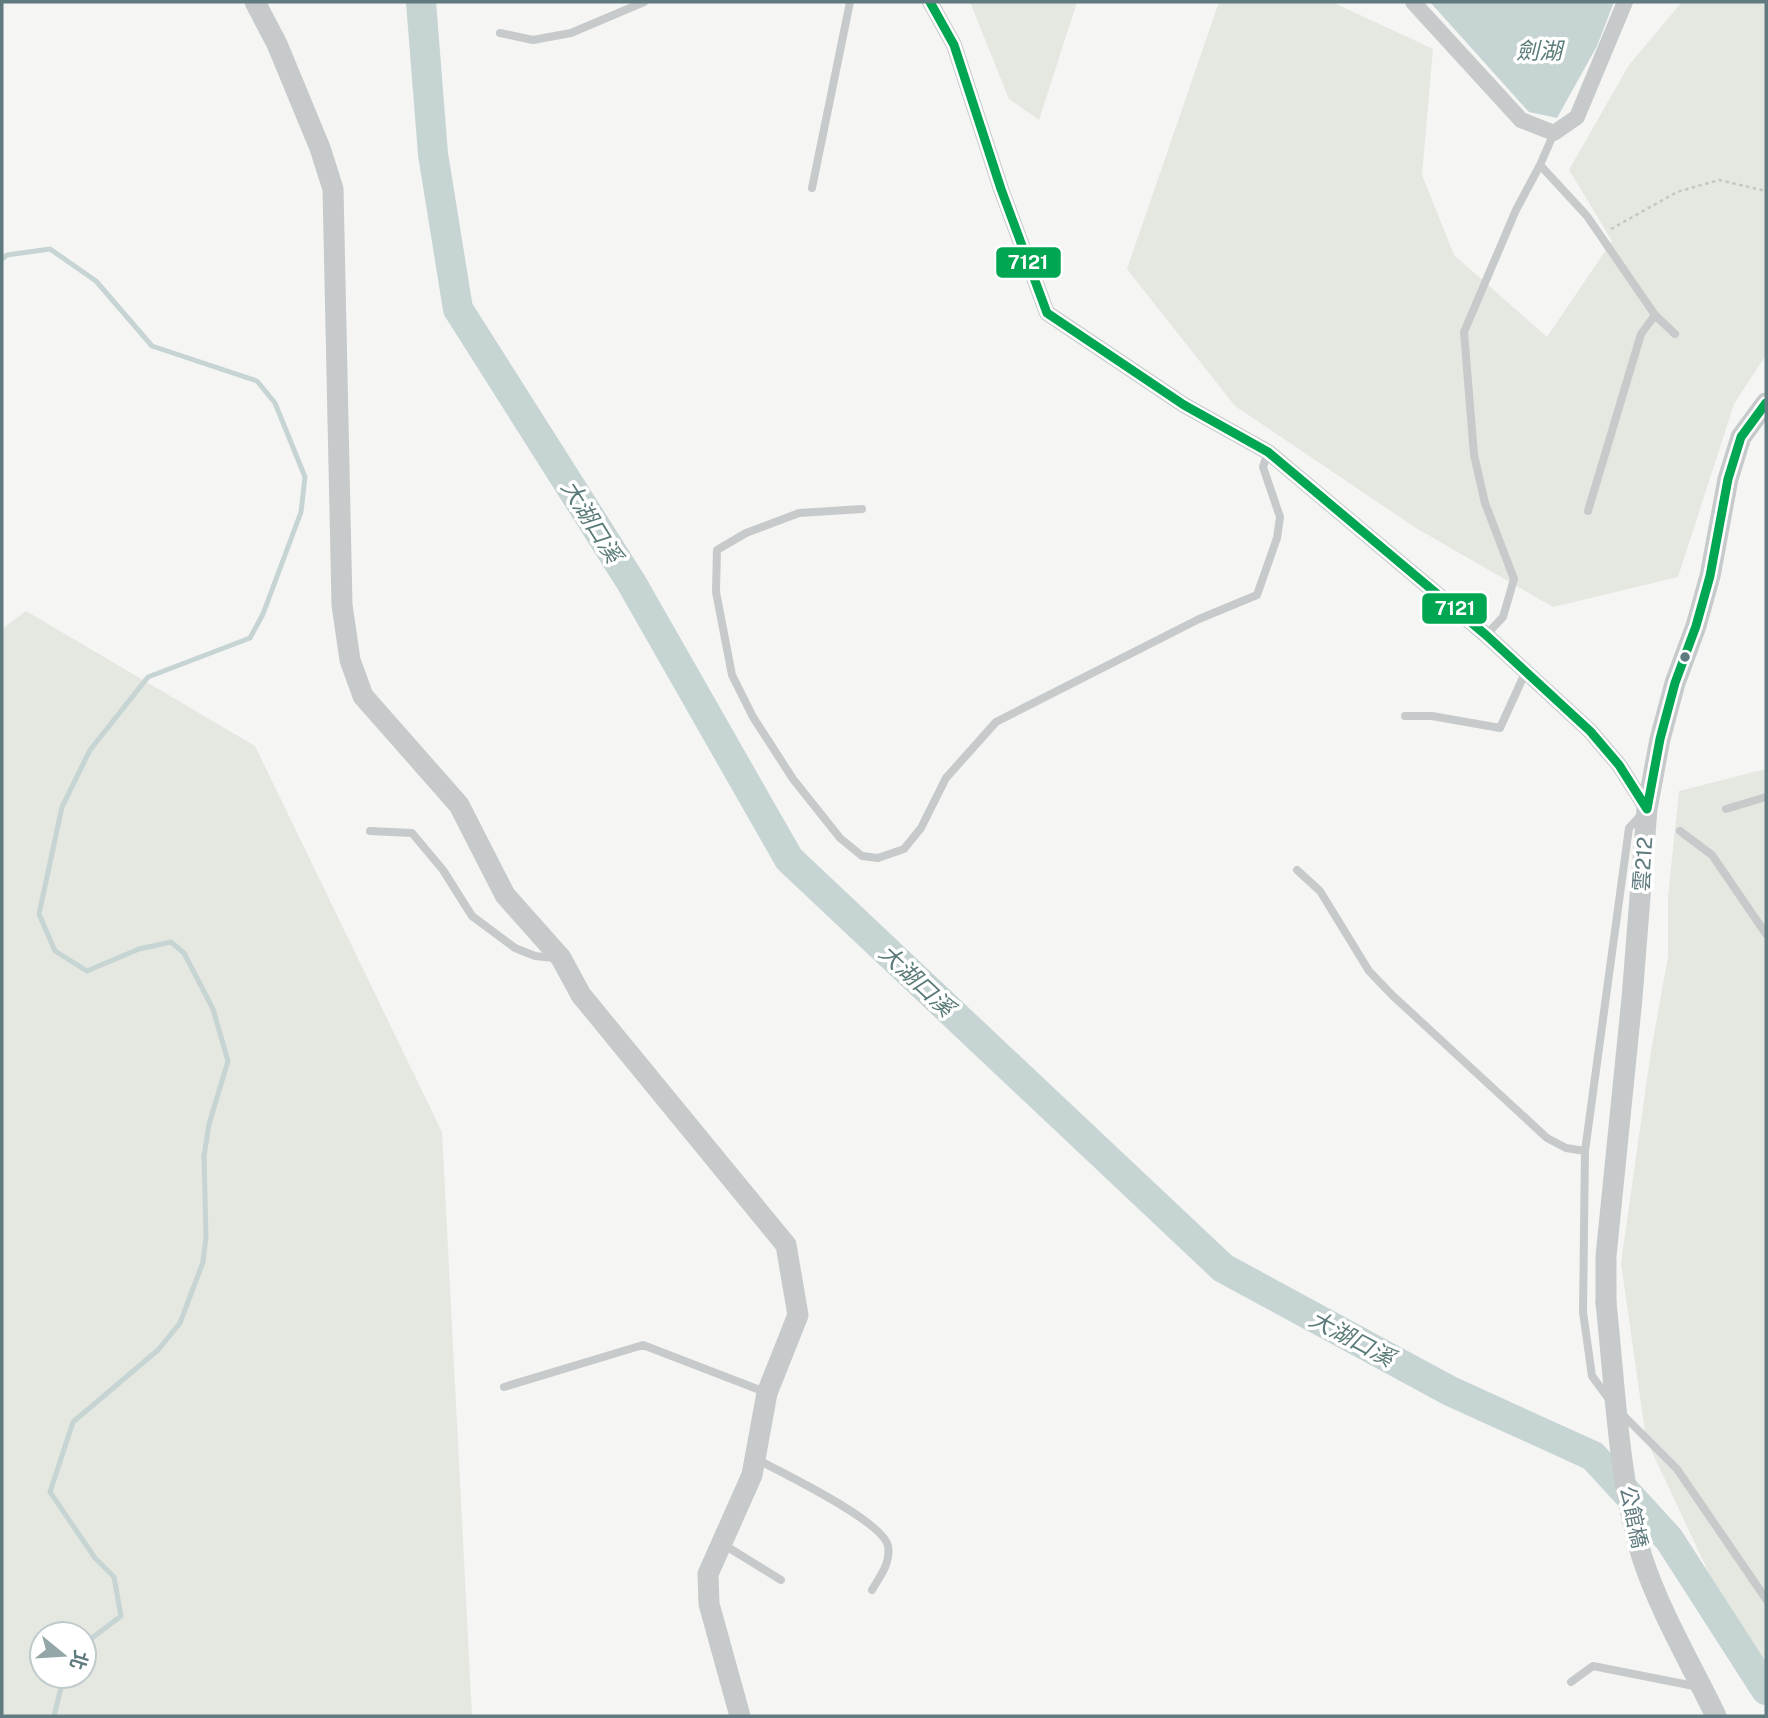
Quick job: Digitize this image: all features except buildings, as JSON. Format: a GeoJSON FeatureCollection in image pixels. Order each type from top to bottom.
{"type":"FeatureCollection","features":[{"type":"Feature","properties":{"kind":"street"},"geometry":{"type":"LineString","coordinates":[[255,2],[277,44],[320,148],[333,189],[342,604],[350,660],[363,696],[459,805],[505,895],[561,958],[581,995],[786,1245],[798,1315],[767,1394],[752,1475],[708,1574],[709,1604],[740,1716]]}},
{"type":"Feature","properties":{"kind":"street"},"geometry":{"type":"LineString","coordinates":[[930,2],[954,46],[1001,189],[1047,313],[1184,405],[1268,452],[1486,635],[1590,731],[1619,765],[1647,809]]}},
{"type":"Feature","properties":{"kind":"street"},"geometry":{"type":"LineString","coordinates":[[1413,2],[1521,120],[1554,134],[1577,117],[1625,2]]}},
{"type":"Feature","properties":{"kind":"street","name":"雲212"},"geometry":{"type":"LineString","coordinates":[[1606,1303],[1606,1256],[1633,998],[1647,809],[1666,717],[1710,576],[1728,479],[1741,437],[1766,403]]}},
{"type":"Feature","properties":{"kind":"street","name":"公館橋"},"geometry":{"type":"LineString","coordinates":[[1606,1303],[1624,1472],[1642,1555],[1656,1593],[1716,1716]]}},
{"type":"Feature","properties":{"kind":"lane"},"geometry":{"type":"LineString","coordinates":[[500,33],[533,40],[571,33],[644,2]]}},
{"type":"Feature","properties":{"kind":"lane"},"geometry":{"type":"LineString","coordinates":[[812,188],[850,2]]}},
{"type":"Feature","properties":{"kind":"lane"},"geometry":{"type":"LineString","coordinates":[[1486,635],[1503,617],[1514,579],[1485,503],[1474,455],[1464,332],[1516,210],[1554,134]]}},
{"type":"Feature","properties":{"kind":"lane"},"geometry":{"type":"LineString","coordinates":[[1540,165],[1587,216],[1655,315],[1675,334]]}},
{"type":"Feature","properties":{"kind":"lane"},"geometry":{"type":"LineString","coordinates":[[1588,511],[1642,334],[1655,315]]}},
{"type":"Feature","properties":{"kind":"lane"},"geometry":{"type":"LineString","coordinates":[[862,509],[799,513],[746,533],[717,550],[716,592],[732,675],[752,717],[793,779],[840,838],[862,856],[878,858],[904,849],[921,828],[946,778],[996,722],[1199,619],[1257,595],[1277,538],[1280,517],[1263,467],[1268,452]]}},
{"type":"Feature","properties":{"kind":"lane"},"geometry":{"type":"LineString","coordinates":[[1405,716],[1432,716],[1500,728],[1526,671]]}},
{"type":"Feature","properties":{"kind":"lane"},"geometry":{"type":"LineString","coordinates":[[1726,809],[1766,797]]}},
{"type":"Feature","properties":{"kind":"lane"},"geometry":{"type":"LineString","coordinates":[[1647,809],[1629,828],[1585,1151],[1583,1312],[1592,1376],[1630,1422],[1677,1469],[1766,1599]]}},
{"type":"Feature","properties":{"kind":"lane"},"geometry":{"type":"LineString","coordinates":[[370,831],[412,833],[443,870],[472,916],[515,948],[535,956],[561,958]]}},
{"type":"Feature","properties":{"kind":"lane"},"geometry":{"type":"LineString","coordinates":[[1680,831],[1712,856],[1766,934]]}},
{"type":"Feature","properties":{"kind":"lane"},"geometry":{"type":"LineString","coordinates":[[1297,870],[1320,891],[1369,971],[1392,995],[1547,1138],[1566,1148],[1585,1151]]}},
{"type":"Feature","properties":{"kind":"lane"},"geometry":{"type":"LineString","coordinates":[[504,1387],[643,1345],[767,1394]]}},
{"type":"Feature","properties":{"kind":"lane"},"geometry":{"type":"LineString","coordinates":[[755,1458],[867,1521],[887,1542],[889,1560],[872,1590]]}},
{"type":"Feature","properties":{"kind":"lane"},"geometry":{"type":"LineString","coordinates":[[720,1543],[781,1580]]}},
{"type":"Feature","properties":{"kind":"lane"},"geometry":{"type":"LineString","coordinates":[[1571,1682],[1593,1666],[1702,1687]]}},
{"type":"Feature","properties":{"kind":"path"},"geometry":{"type":"LineString","coordinates":[[1600,234],[1677,192],[1719,180],[1766,191]]}},
{"type":"Feature","properties":{"kind":"shaded area"},"geometry":{"type":"Polygon","coordinates":[[[970,2],[1077,2],[1039,120],[1009,99],[970,2]]]}},
{"type":"Feature","properties":{"kind":"shaded area"},"geometry":{"type":"Polygon","coordinates":[[[1219,2],[1332,2],[1433,49],[1422,175],[1454,255],[1547,337],[1612,241],[1569,170],[1629,65],[1682,2],[1766,2],[1766,355],[1734,404],[1678,577],[1553,607],[1416,528],[1235,406],[1127,269],[1219,2]]]}},
{"type":"Feature","properties":{"kind":"shaded area"},"geometry":{"type":"Polygon","coordinates":[[[26,611],[255,746],[442,1132],[472,1716],[2,1716],[2,629],[26,611]]]}},
{"type":"Feature","properties":{"kind":"shaded area"},"geometry":{"type":"Polygon","coordinates":[[[1766,769],[1766,1695],[1646,1439],[1621,1263],[1651,1051],[1668,957],[1668,897],[1679,791],[1766,769]]]}},
{"type":"Feature","properties":{"kind":"water","name":"劍湖"},"geometry":{"type":"Polygon","coordinates":[[[1430,2],[1614,2],[1597,46],[1557,118],[1529,112],[1430,2]]]}},
{"type":"Feature","properties":{"kind":"waterway","name":"大湖口溪"},"geometry":{"type":"LineString","coordinates":[[421,2],[433,154],[458,309],[631,582],[789,859],[1223,1268],[1450,1391],[1593,1456],[1669,1539],[1766,1690]]}},
{"type":"Feature","properties":{"kind":"waterway"},"geometry":{"type":"LineString","coordinates":[[2,259],[7,255],[50,249],[96,281],[152,346],[257,381],[275,403],[305,477],[301,512],[263,614],[250,638],[148,677],[90,750],[62,807],[39,914],[55,951],[87,971],[139,949],[171,942],[184,953],[213,1009],[228,1061],[209,1124],[204,1156],[206,1237],[203,1262],[180,1323],[158,1350],[73,1422],[50,1492],[95,1558],[114,1577],[121,1616],[98,1633]]}},
{"type":"Feature","properties":{"kind":"waterway"},"geometry":{"type":"LineString","coordinates":[[54,1716],[60,1690]]}},
{"type":"Feature","properties":{"kind":"transit line","name":"7121"},"geometry":{"type":"LineString","coordinates":[[930,2],[954,45],[1001,189],[1047,313],[1184,405],[1268,452],[1486,635],[1590,731],[1619,765],[1647,809]]}},
{"type":"Feature","properties":{"kind":"transit line","name":"7121"},"geometry":{"type":"LineString","coordinates":[[1647,809],[1660,739],[1675,683],[1696,626],[1710,576],[1728,479],[1741,437],[1766,403]]}}]}
